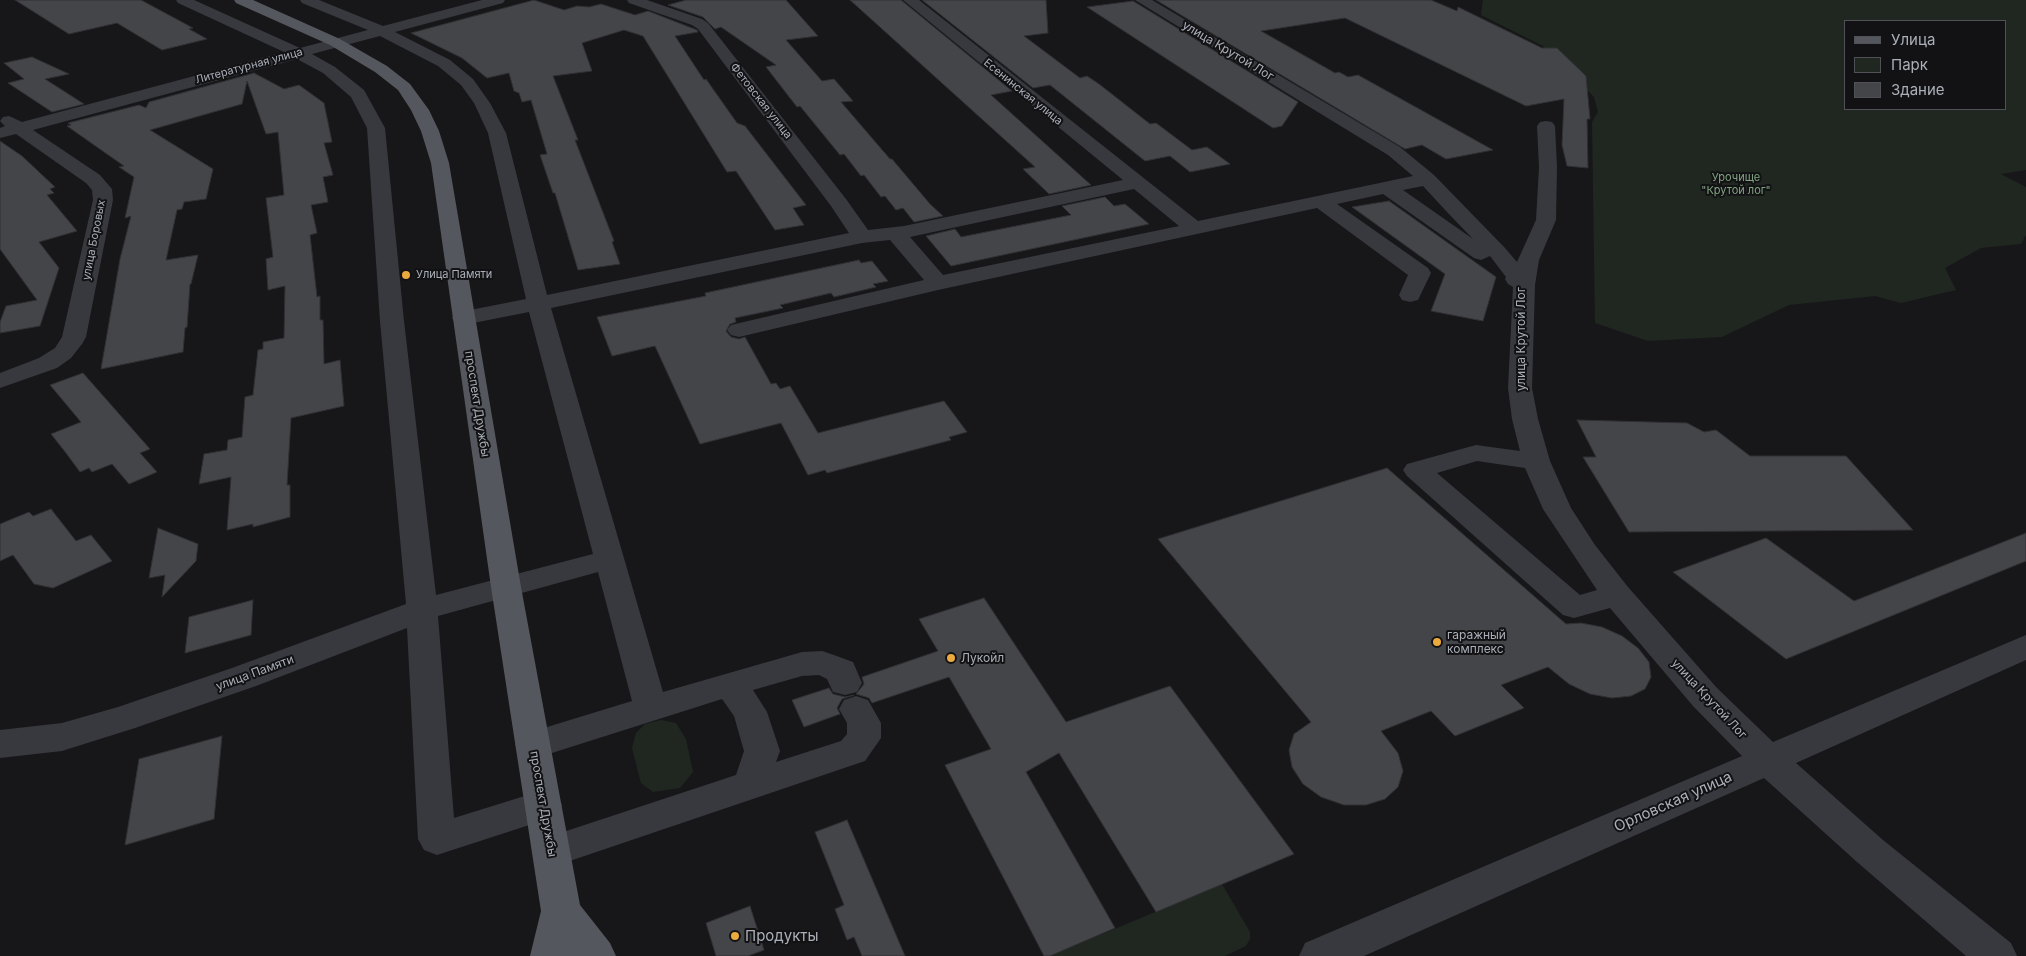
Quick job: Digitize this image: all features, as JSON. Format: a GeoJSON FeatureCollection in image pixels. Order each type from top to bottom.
{"type":"FeatureCollection","features":[{"type":"Feature","properties":{"kind":"main road","name":"проспект Дружбы"},"geometry":{"type":"LineString","coordinates":[[241,0],[335,42],[381,69],[404,87],[420,110],[430,131],[440,163],[506,587],[561,911]]}},
{"type":"Feature","properties":{"kind":"main road"},"geometry":{"type":"LineString","coordinates":[[551,956],[561,911]]}},
{"type":"Feature","properties":{"kind":"main road"},"geometry":{"type":"LineString","coordinates":[[561,911],[595,956]]}},
{"type":"Feature","properties":{"kind":"street"},"geometry":{"type":"LineString","coordinates":[[183,0],[298,53],[329,70],[358,94],[376,128],[392,322],[422,610],[438,839],[544,805]]}},
{"type":"Feature","properties":{"kind":"street"},"geometry":{"type":"LineString","coordinates":[[307,0],[382,31],[444,63],[468,82],[482,102],[498,133],[538,303],[651,708]]}},
{"type":"Feature","properties":{"kind":"street","name":"Литературная улица"},"geometry":{"type":"LineString","coordinates":[[0,133],[498,0]]}},
{"type":"Feature","properties":{"kind":"street","name":"Фетовская улица"},"geometry":{"type":"LineString","coordinates":[[634,0],[697,22],[703,26],[840,203],[862,237]]}},
{"type":"Feature","properties":{"kind":"street","name":"Есенинская улица"},"geometry":{"type":"LineString","coordinates":[[910,0],[1194,228]]}},
{"type":"Feature","properties":{"kind":"street","name":"улица Крутой Лог"},"geometry":{"type":"LineString","coordinates":[[1142,0],[1394,151],[1427,178],[1498,252],[1524,285],[1520,388],[1525,419],[1536,461],[1557,509],[1585,552],[1617,595],[1705,697],[1768,760],[1870,851],[1996,956]]}},
{"type":"Feature","properties":{"kind":"street","name":"улица Боровых"},"geometry":{"type":"LineString","coordinates":[[0,114],[93,179],[102,189],[104,200],[74,337],[63,353],[48,363],[0,381]]}},
{"type":"Feature","properties":{"kind":"street"},"geometry":{"type":"LineString","coordinates":[[1386,187],[1524,285],[1528,260],[1546,220],[1548,167],[1546,126]]}},
{"type":"Feature","properties":{"kind":"street"},"geometry":{"type":"LineString","coordinates":[[739,330],[938,283],[1427,178]]}},
{"type":"Feature","properties":{"kind":"street"},"geometry":{"type":"LineString","coordinates":[[463,318],[1137,183]]}},
{"type":"Feature","properties":{"kind":"street"},"geometry":{"type":"LineString","coordinates":[[1320,202],[1420,273],[1410,295]]}},
{"type":"Feature","properties":{"kind":"street"},"geometry":{"type":"LineString","coordinates":[[895,233],[938,283]]}},
{"type":"Feature","properties":{"kind":"street"},"geometry":{"type":"LineString","coordinates":[[1536,461],[1476,453],[1417,470],[1574,607],[1617,595]]}},
{"type":"Feature","properties":{"kind":"street","name":"улица Памяти"},"geometry":{"type":"LineString","coordinates":[[0,744],[62,737],[123,719],[244,677],[422,610],[610,559]]}},
{"type":"Feature","properties":{"kind":"street","name":"Орловская улица"},"geometry":{"type":"LineString","coordinates":[[1320,956],[2026,647]]}},
{"type":"Feature","properties":{"kind":"street"},"geometry":{"type":"LineString","coordinates":[[533,745],[730,684],[802,664],[822,663],[841,671],[850,696],[864,723],[864,738],[853,751],[552,851]]}},
{"type":"Feature","properties":{"kind":"street"},"geometry":{"type":"LineString","coordinates":[[730,684],[750,712],[762,751],[751,785]]}},
{"type":"Feature","properties":{"kind":"green space","name":"Урочище \"Крутой лог\""},"geometry":{"type":"Polygon","coordinates":[[[1483,0],[2026,0],[2026,170],[2001,174],[2026,187],[2026,235],[2021,244],[1981,248],[1945,268],[1956,290],[1901,303],[1875,296],[1789,305],[1722,337],[1648,341],[1595,323],[1592,122],[1598,112],[1594,97],[1543,46],[1481,15],[1483,0]]]}},
{"type":"Feature","properties":{"kind":"green space"},"geometry":{"type":"Polygon","coordinates":[[[661,720],[676,723],[686,739],[693,772],[680,788],[653,792],[641,783],[632,748],[636,733],[645,724],[661,720]]]}},
{"type":"Feature","properties":{"kind":"green space"},"geometry":{"type":"Polygon","coordinates":[[[1222,884],[1250,932],[1250,939],[1246,946],[1225,956],[1050,956],[1222,884]]]}},
{"type":"Feature","properties":{"kind":"building"},"geometry":{"type":"Polygon","coordinates":[[[15,0],[141,0],[193,28],[189,29],[207,39],[162,50],[117,23],[69,34],[15,0]]]}},
{"type":"Feature","properties":{"kind":"building"},"geometry":{"type":"Polygon","coordinates":[[[534,0],[564,10],[577,6],[589,7],[601,4],[635,15],[648,11],[697,30],[698,32],[675,36],[704,80],[706,79],[737,123],[745,126],[806,205],[793,208],[804,225],[775,230],[736,171],[727,172],[643,36],[624,30],[582,43],[592,71],[553,76],[578,140],[575,140],[614,241],[612,242],[620,264],[578,270],[555,193],[553,193],[540,155],[547,154],[531,100],[522,102],[519,93],[514,91],[509,73],[487,78],[462,58],[411,33],[534,0]]]}},
{"type":"Feature","properties":{"kind":"building"},"geometry":{"type":"Polygon","coordinates":[[[686,0],[786,0],[818,36],[786,40],[822,81],[834,79],[853,101],[841,102],[930,204],[943,216],[914,222],[903,208],[896,210],[885,196],[881,197],[864,175],[861,176],[844,154],[840,155],[800,106],[797,107],[766,67],[776,65],[721,27],[715,29],[703,17],[668,5],[686,0]]]}},
{"type":"Feature","properties":{"kind":"building"},"geometry":{"type":"Polygon","coordinates":[[[850,0],[901,0],[1012,91],[991,95],[1091,185],[1049,194],[1023,169],[1035,167],[850,0]]]}},
{"type":"Feature","properties":{"kind":"building"},"geometry":{"type":"Polygon","coordinates":[[[922,0],[1046,0],[1048,33],[1024,36],[1080,78],[1087,76],[1099,84],[1150,124],[1156,123],[1192,150],[1207,147],[1230,164],[1190,172],[1170,156],[1145,161],[1050,85],[1033,88],[922,0]]]}},
{"type":"Feature","properties":{"kind":"building"},"geometry":{"type":"Polygon","coordinates":[[[1156,0],[1431,0],[1457,11],[1458,7],[1542,48],[1557,48],[1586,76],[1590,119],[1587,119],[1588,168],[1567,166],[1562,145],[1564,99],[1526,106],[1345,18],[1261,31],[1335,73],[1339,72],[1348,77],[1358,75],[1493,150],[1446,159],[1422,145],[1405,149],[1156,0]]]}},
{"type":"Feature","properties":{"kind":"building"},"geometry":{"type":"Polygon","coordinates":[[[1133,1],[1298,102],[1282,126],[1273,128],[1087,7],[1133,1]]]}},
{"type":"Feature","properties":{"kind":"building"},"geometry":{"type":"Polygon","coordinates":[[[32,57],[69,74],[45,79],[84,104],[52,112],[8,83],[24,79],[4,63],[32,57]]]}},
{"type":"Feature","properties":{"kind":"building"},"geometry":{"type":"Polygon","coordinates":[[[254,73],[284,89],[299,85],[324,103],[332,142],[324,143],[333,175],[323,177],[328,202],[311,205],[317,233],[310,235],[317,297],[320,296],[320,320],[323,320],[324,364],[340,360],[344,406],[291,418],[287,485],[290,485],[290,517],[253,527],[253,524],[227,530],[231,477],[199,484],[204,454],[227,450],[228,440],[242,437],[245,397],[253,395],[258,350],[263,349],[263,342],[284,338],[285,286],[268,290],[266,259],[273,257],[266,198],[284,195],[278,132],[266,134],[247,81],[242,104],[150,130],[213,169],[206,199],[184,202],[182,209],[177,210],[166,260],[198,255],[190,284],[183,352],[101,369],[120,259],[131,216],[125,218],[134,177],[119,167],[124,166],[67,126],[71,125],[68,123],[139,105],[146,108],[149,102],[254,73]]]}},
{"type":"Feature","properties":{"kind":"building"},"geometry":{"type":"Polygon","coordinates":[[[0,141],[22,156],[55,187],[50,189],[54,193],[47,195],[77,231],[39,242],[59,268],[40,326],[0,333],[0,322],[6,306],[37,300],[0,249],[0,141]]]}},
{"type":"Feature","properties":{"kind":"building"},"geometry":{"type":"Polygon","coordinates":[[[1105,197],[1114,206],[1125,204],[1149,224],[951,266],[926,236],[955,229],[961,237],[1071,215],[1062,206],[1105,197]]]}},
{"type":"Feature","properties":{"kind":"building"},"geometry":{"type":"Polygon","coordinates":[[[1389,201],[1496,277],[1483,321],[1431,311],[1445,274],[1352,207],[1389,201]]]}},
{"type":"Feature","properties":{"kind":"building"},"geometry":{"type":"Polygon","coordinates":[[[859,260],[861,263],[872,261],[888,281],[873,284],[876,287],[834,297],[831,293],[780,305],[783,308],[735,318],[736,322],[730,324],[726,331],[731,337],[739,339],[745,337],[771,384],[776,383],[780,389],[790,386],[818,433],[944,401],[967,432],[949,437],[951,440],[827,473],[825,470],[808,475],[781,423],[700,444],[655,346],[612,356],[597,317],[706,296],[705,293],[859,260]]]}},
{"type":"Feature","properties":{"kind":"building"},"geometry":{"type":"Polygon","coordinates":[[[83,373],[150,449],[140,453],[157,472],[129,484],[112,464],[92,472],[89,468],[80,472],[51,434],[81,422],[50,385],[83,373]]]}},
{"type":"Feature","properties":{"kind":"building"},"geometry":{"type":"Polygon","coordinates":[[[1577,420],[1687,423],[1704,432],[1716,430],[1750,456],[1846,456],[1913,530],[1629,532],[1583,457],[1596,457],[1577,420]]]}},
{"type":"Feature","properties":{"kind":"building","name":"гаражный комплекс"},"geometry":{"type":"Polygon","coordinates":[[[1387,468],[1566,624],[1581,623],[1602,627],[1622,636],[1638,648],[1649,662],[1651,677],[1645,689],[1631,696],[1612,698],[1590,694],[1569,684],[1548,667],[1501,685],[1524,708],[1455,736],[1431,711],[1381,731],[1398,753],[1403,771],[1398,787],[1385,799],[1366,805],[1344,805],[1321,797],[1303,784],[1292,767],[1289,750],[1294,734],[1311,722],[1158,539],[1387,468]]]}},
{"type":"Feature","properties":{"kind":"building"},"geometry":{"type":"Polygon","coordinates":[[[51,509],[76,541],[91,535],[112,561],[53,588],[34,584],[13,555],[0,561],[0,524],[29,512],[33,516],[51,509]]]}},
{"type":"Feature","properties":{"kind":"building"},"geometry":{"type":"Polygon","coordinates":[[[158,528],[198,544],[196,561],[162,597],[165,575],[149,578],[158,528]]]}},
{"type":"Feature","properties":{"kind":"building"},"geometry":{"type":"Polygon","coordinates":[[[2026,533],[2026,561],[1786,659],[1673,572],[1766,538],[1854,601],[2026,533]]]}},
{"type":"Feature","properties":{"kind":"building"},"geometry":{"type":"Polygon","coordinates":[[[984,598],[1066,722],[1170,686],[1294,854],[1156,912],[1059,753],[1026,772],[1115,928],[1050,956],[1044,956],[945,765],[991,749],[949,677],[872,703],[869,698],[856,694],[864,684],[862,677],[938,651],[919,619],[984,598]]]}},
{"type":"Feature","properties":{"kind":"building"},"geometry":{"type":"Polygon","coordinates":[[[253,600],[251,635],[185,653],[189,617],[253,600]]]}},
{"type":"Feature","properties":{"kind":"building"},"geometry":{"type":"Polygon","coordinates":[[[829,688],[833,694],[845,697],[854,695],[842,699],[837,708],[840,714],[804,727],[792,700],[829,688]]]}},
{"type":"Feature","properties":{"kind":"building"},"geometry":{"type":"Polygon","coordinates":[[[222,736],[214,819],[125,845],[139,759],[222,736]]]}},
{"type":"Feature","properties":{"kind":"building"},"geometry":{"type":"Polygon","coordinates":[[[847,820],[905,956],[862,956],[854,937],[847,940],[835,909],[844,905],[815,832],[847,820]]]}},
{"type":"Feature","properties":{"kind":"building","name":"Продукты"},"geometry":{"type":"Polygon","coordinates":[[[750,906],[764,950],[748,956],[716,956],[706,923],[750,906]]]}},
{"type":"Feature","properties":{"kind":"place","name":"Улица Памяти"},"geometry":{"type":"Point","coordinates":[406,275]}},
{"type":"Feature","properties":{"kind":"place","name":"гаражный комплекс"},"geometry":{"type":"Point","coordinates":[1437,642]}},
{"type":"Feature","properties":{"kind":"place","name":"Лукойл"},"geometry":{"type":"Point","coordinates":[951,658]}},
{"type":"Feature","properties":{"kind":"place","name":"Продукты"},"geometry":{"type":"Point","coordinates":[735,936]}}]}
